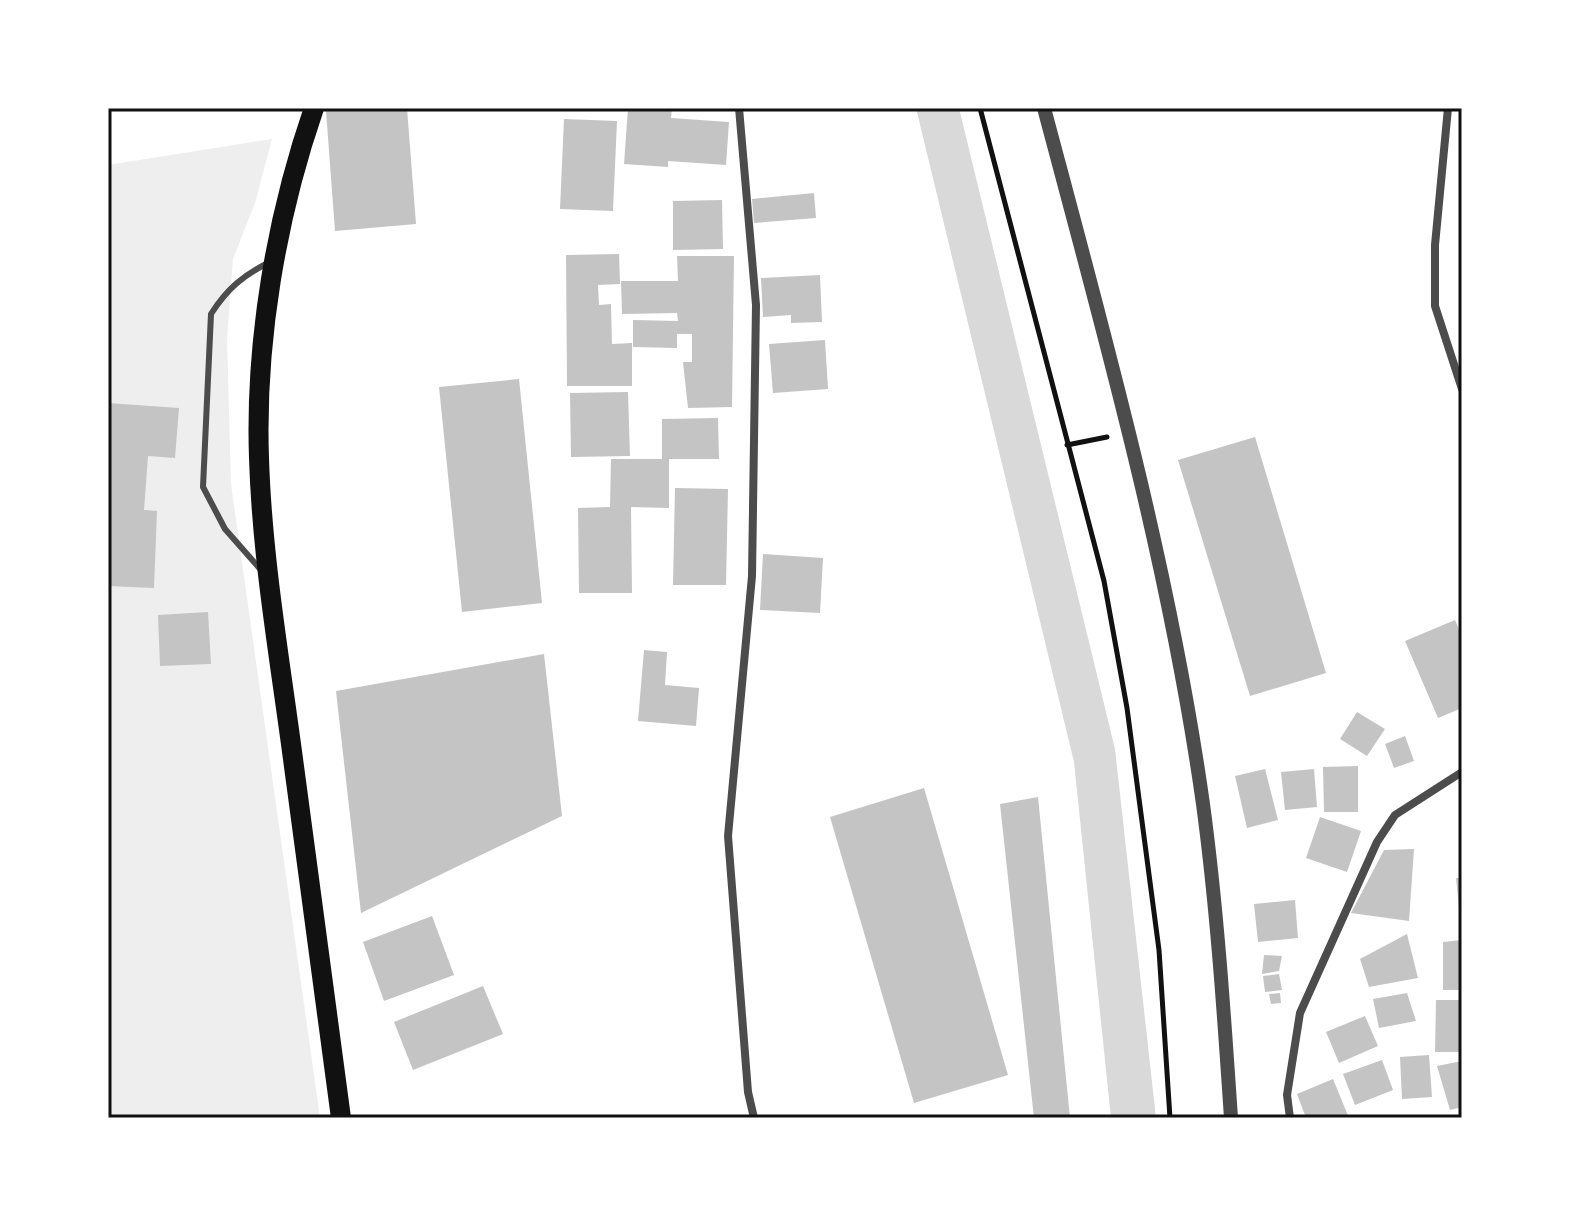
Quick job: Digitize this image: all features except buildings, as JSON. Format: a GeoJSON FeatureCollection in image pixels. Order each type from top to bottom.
{"type":"FeatureCollection","features":[{"type":"Feature","properties":{"kind":"main road"},"geometry":{"type":"LineString","coordinates":[[314,108],[294,177],[268,302],[258,407],[259,461],[271,581],[341,1118]]}},
{"type":"Feature","properties":{"kind":"street"},"geometry":{"type":"LineString","coordinates":[[739,108],[756,305],[752,561],[728,836],[748,1092],[754,1118]]}},
{"type":"Feature","properties":{"kind":"street"},"geometry":{"type":"LineString","coordinates":[[1044,108],[1127,432],[1178,662],[1203,805],[1231,1118]]}},
{"type":"Feature","properties":{"kind":"street"},"geometry":{"type":"LineString","coordinates":[[1448,108],[1435,245],[1435,306],[1462,389]]}},
{"type":"Feature","properties":{"kind":"street"},"geometry":{"type":"LineString","coordinates":[[1290,1118],[1288,1082],[1300,1013],[1348,901],[1386,825],[1418,798],[1462,772]]}},
{"type":"Feature","properties":{"kind":"lane"},"geometry":{"type":"LineString","coordinates":[[271,581],[225,529],[203,487],[211,314],[225,292],[246,273],[277,259]]}},
{"type":"Feature","properties":{"kind":"path"},"geometry":{"type":"LineString","coordinates":[[980,108],[1104,581],[1127,708],[1159,950],[1170,1118]]}},
{"type":"Feature","properties":{"kind":"path"},"geometry":{"type":"LineString","coordinates":[[1067,445],[1127,432]]}},
{"type":"Feature","properties":{"kind":"shaded area"},"geometry":{"type":"Polygon","coordinates":[[[916,108],[959,108],[1115,749],[1156,1118],[1111,1118],[1074,762],[916,108]]]}},
{"type":"Feature","properties":{"kind":"shaded area"},"geometry":{"type":"Polygon","coordinates":[[[272,139],[255,203],[233,259],[227,339],[231,484],[320,1118],[108,1118],[108,165],[272,139]]]}}]}
